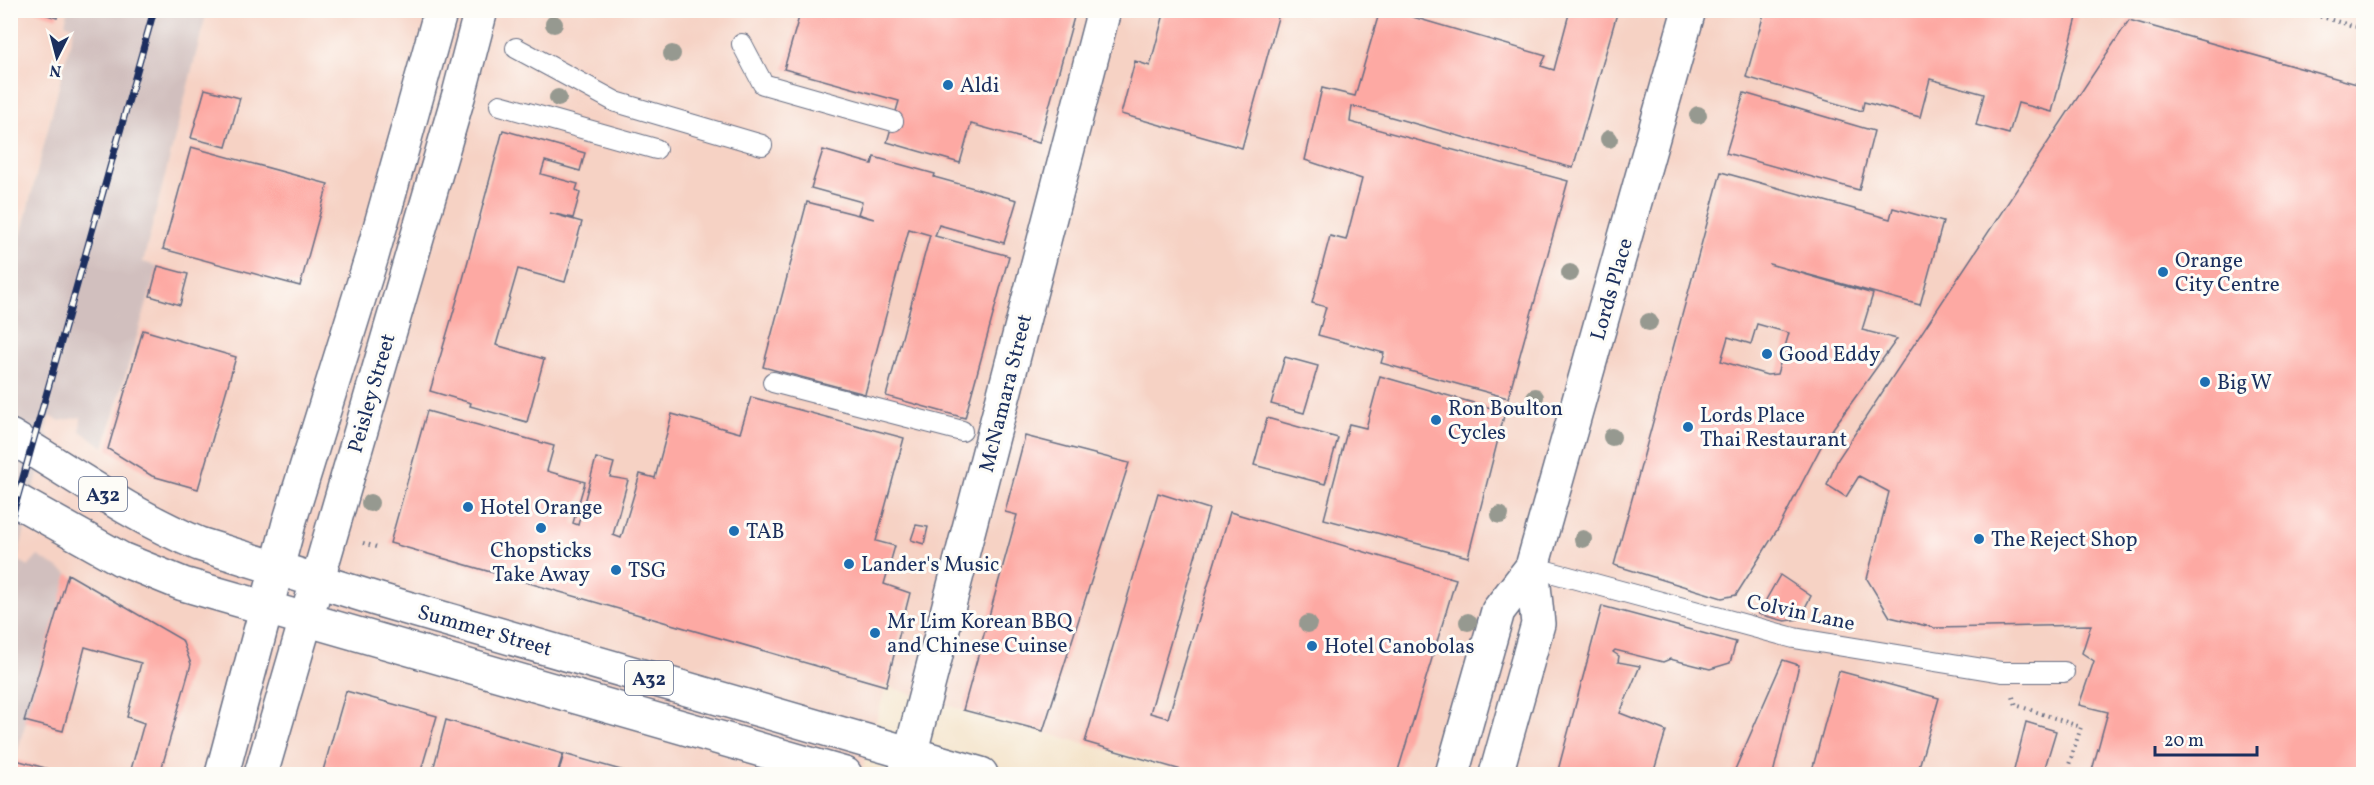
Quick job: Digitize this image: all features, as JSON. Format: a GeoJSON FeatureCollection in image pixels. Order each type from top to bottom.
{"type":"FeatureCollection","features":[{"type":"Feature","properties":{"kind":"main road","name":"Peisley Street"},"geometry":{"type":"LineString","coordinates":[[222,774],[277,567],[372,256],[441,10]]}},
{"type":"Feature","properties":{"kind":"main road","name":"Peisley Street"},"geometry":{"type":"LineString","coordinates":[[261,774],[456,106],[481,10]]}},
{"type":"Feature","properties":{"kind":"main road","name":"McNamara Street"},"geometry":{"type":"LineString","coordinates":[[908,765],[1104,10]]}},
{"type":"Feature","properties":{"kind":"main road","name":"Lords Place"},"geometry":{"type":"LineString","coordinates":[[1496,774],[1538,624],[1532,567],[1689,10]]}},
{"type":"Feature","properties":{"kind":"main road","name":"Summer Street"},"geometry":{"type":"LineString","coordinates":[[10,436],[130,511],[171,533],[199,544],[908,765],[981,774]]}},
{"type":"Feature","properties":{"kind":"main road","name":"Summer Street"},"geometry":{"type":"LineString","coordinates":[[10,497],[121,559],[183,584],[305,621],[845,774]]}},
{"type":"Feature","properties":{"kind":"main road","name":"Lords Place"},"geometry":{"type":"LineString","coordinates":[[1452,774],[1498,611],[1532,567]]}},
{"type":"Feature","properties":{"kind":"lane"},"geometry":{"type":"LineString","coordinates":[[742,44],[764,84],[893,121]]}},
{"type":"Feature","properties":{"kind":"lane"},"geometry":{"type":"LineString","coordinates":[[516,48],[616,102],[762,145]]}},
{"type":"Feature","properties":{"kind":"lane"},"geometry":{"type":"LineString","coordinates":[[500,105],[656,149]]}},
{"type":"Feature","properties":{"kind":"lane"},"geometry":{"type":"LineString","coordinates":[[773,382],[962,431]]}},
{"type":"Feature","properties":{"kind":"lane","name":"Colvin Lane"},"geometry":{"type":"LineString","coordinates":[[1532,567],[1794,638],[2002,672],[2064,672]]}},
{"type":"Feature","properties":{"kind":"path"},"geometry":{"type":"LineString","coordinates":[[2297,10],[2364,29]]}},
{"type":"Feature","properties":{"kind":"path"},"geometry":{"type":"LineString","coordinates":[[359,542],[376,547]]}},
{"type":"Feature","properties":{"kind":"path"},"geometry":{"type":"LineString","coordinates":[[2002,672],[2016,705],[2081,727],[2066,774]]}},
{"type":"Feature","properties":{"kind":"shaded area"},"geometry":{"type":"Polygon","coordinates":[[[11,11],[68,11],[65,23],[74,27],[11,272],[11,11]]]}},
{"type":"Feature","properties":{"kind":"shaded area"},"geometry":{"type":"Polygon","coordinates":[[[68,11],[207,11],[143,262],[158,266],[104,447],[80,431],[81,417],[60,421],[49,416],[46,433],[49,436],[33,491],[63,510],[49,540],[25,527],[18,560],[29,566],[38,556],[68,574],[11,774],[10,472],[14,458],[10,455],[11,274],[74,27],[65,23],[68,11]]]}},
{"type":"Feature","properties":{"kind":"shaded area"},"geometry":{"type":"Polygon","coordinates":[[[207,11],[2363,11],[2363,774],[1195,774],[963,710],[886,686],[861,774],[10,774],[68,574],[29,566],[18,560],[33,491],[49,436],[46,433],[50,415],[60,421],[81,417],[158,266],[143,262],[207,11]]]}},
{"type":"Feature","properties":{"kind":"building"},"geometry":{"type":"Polygon","coordinates":[[[32,10],[59,10],[57,18],[32,10]]]}},
{"type":"Feature","properties":{"kind":"building","name":"Aldi"},"geometry":{"type":"Polygon","coordinates":[[[801,10],[1076,10],[1039,143],[971,124],[960,163],[887,142],[899,101],[784,69],[801,10]]]}},
{"type":"Feature","properties":{"kind":"building"},"geometry":{"type":"Polygon","coordinates":[[[1165,10],[1280,10],[1242,148],[1121,114],[1135,61],[1150,66],[1165,10]]]}},
{"type":"Feature","properties":{"kind":"building"},"geometry":{"type":"Polygon","coordinates":[[[1380,10],[1389,10],[1546,56],[1541,66],[1554,70],[1570,10],[1618,10],[1573,168],[1352,106],[1350,122],[1568,181],[1508,398],[1381,363],[1384,353],[1318,335],[1326,307],[1312,303],[1330,236],[1346,240],[1362,179],[1305,160],[1322,88],[1355,96],[1380,10]]]}},
{"type":"Feature","properties":{"kind":"building"},"geometry":{"type":"Polygon","coordinates":[[[1765,10],[2079,10],[2052,112],[2018,103],[2009,134],[1976,125],[1984,94],[1930,79],[1920,117],[1864,102],[1862,111],[1746,77],[1765,10]]]}},
{"type":"Feature","properties":{"kind":"building","name":"Orange City Centre"},"geometry":{"type":"Polygon","coordinates":[[[2129,20],[2364,86],[2364,774],[2091,774],[2108,712],[2079,705],[2094,661],[2082,653],[2091,625],[1935,628],[1890,617],[1867,579],[1889,492],[1859,476],[1846,497],[1827,485],[1838,459],[2129,20]]]}},
{"type":"Feature","properties":{"kind":"building"},"geometry":{"type":"Polygon","coordinates":[[[205,89],[240,98],[226,147],[191,138],[205,89]]]}},
{"type":"Feature","properties":{"kind":"building"},"geometry":{"type":"Polygon","coordinates":[[[1744,93],[1874,131],[1859,190],[1726,153],[1744,93]]]}},
{"type":"Feature","properties":{"kind":"building"},"geometry":{"type":"Polygon","coordinates":[[[503,130],[585,153],[580,171],[545,161],[541,174],[578,184],[576,190],[580,193],[573,218],[550,213],[582,222],[565,282],[518,269],[496,345],[544,359],[527,422],[470,406],[471,403],[430,391],[503,130]]]}},
{"type":"Feature","properties":{"kind":"building"},"geometry":{"type":"Polygon","coordinates":[[[191,147],[328,184],[300,286],[163,249],[191,147]]]}},
{"type":"Feature","properties":{"kind":"building"},"geometry":{"type":"Polygon","coordinates":[[[823,150],[872,164],[874,157],[935,174],[934,177],[1017,200],[1004,243],[939,225],[935,236],[1009,256],[965,418],[886,396],[930,235],[909,229],[865,394],[763,367],[807,202],[874,219],[858,214],[862,202],[811,188],[823,150]]]}},
{"type":"Feature","properties":{"kind":"building"},"geometry":{"type":"Polygon","coordinates":[[[1721,172],[1890,219],[1893,208],[1943,222],[1920,305],[1769,264],[1873,294],[1862,330],[1897,339],[1824,441],[1779,527],[1736,595],[1722,598],[1614,565],[1721,172]],[[1757,324],[1751,344],[1728,337],[1721,361],[1767,375],[1777,374],[1789,333],[1757,324]]]}},
{"type":"Feature","properties":{"kind":"building"},"geometry":{"type":"Polygon","coordinates":[[[158,266],[188,274],[180,305],[150,296],[158,266]]]}},
{"type":"Feature","properties":{"kind":"building"},"geometry":{"type":"Polygon","coordinates":[[[143,330],[236,357],[198,489],[152,476],[108,449],[143,330]]]}},
{"type":"Feature","properties":{"kind":"building"},"geometry":{"type":"Polygon","coordinates":[[[1285,357],[1318,366],[1304,413],[1271,404],[1285,357]]]}},
{"type":"Feature","properties":{"kind":"building"},"geometry":{"type":"Polygon","coordinates":[[[1380,376],[1505,412],[1468,557],[1324,519],[1349,424],[1366,428],[1380,376]]]}},
{"type":"Feature","properties":{"kind":"building"},"geometry":{"type":"Polygon","coordinates":[[[751,397],[904,438],[876,541],[895,546],[884,584],[910,593],[886,686],[390,543],[427,411],[554,446],[547,471],[585,482],[573,523],[578,525],[596,458],[614,463],[610,477],[628,480],[613,535],[621,538],[640,474],[655,478],[672,414],[740,433],[751,397]]]}},
{"type":"Feature","properties":{"kind":"building"},"geometry":{"type":"Polygon","coordinates":[[[1267,418],[1338,438],[1325,484],[1254,465],[1267,418]]]}},
{"type":"Feature","properties":{"kind":"building"},"geometry":{"type":"Polygon","coordinates":[[[1025,436],[1129,463],[1043,731],[963,710],[1017,515],[1005,512],[1025,436]]]}},
{"type":"Feature","properties":{"kind":"building","name":"Hotel Canobolas"},"geometry":{"type":"Polygon","coordinates":[[[1158,493],[1209,509],[1150,713],[1168,718],[1230,512],[1456,579],[1397,774],[1195,774],[1085,742],[1158,493]]]}},
{"type":"Feature","properties":{"kind":"building"},"geometry":{"type":"Polygon","coordinates":[[[916,525],[928,527],[924,544],[911,540],[916,525]]]}},
{"type":"Feature","properties":{"kind":"building"},"geometry":{"type":"Polygon","coordinates":[[[68,574],[182,640],[191,664],[160,774],[130,773],[144,723],[127,717],[141,663],[85,647],[63,731],[24,721],[68,574]]]}},
{"type":"Feature","properties":{"kind":"building"},"geometry":{"type":"Polygon","coordinates":[[[1780,575],[1811,596],[1799,619],[1785,621],[1758,614],[1780,575]]]}},
{"type":"Feature","properties":{"kind":"building"},"geometry":{"type":"Polygon","coordinates":[[[1602,606],[1736,642],[1730,663],[1710,669],[1670,659],[1663,662],[1615,650],[1613,652],[1619,656],[1618,662],[1640,666],[1620,713],[1666,731],[1653,774],[1557,774],[1602,606]]]}},
{"type":"Feature","properties":{"kind":"building"},"geometry":{"type":"Polygon","coordinates":[[[1783,660],[1799,665],[1773,774],[1733,774],[1783,660]]]}},
{"type":"Feature","properties":{"kind":"building"},"geometry":{"type":"Polygon","coordinates":[[[1839,671],[1939,698],[1917,774],[1811,774],[1839,671]]]}},
{"type":"Feature","properties":{"kind":"building"},"geometry":{"type":"Polygon","coordinates":[[[346,691],[437,716],[420,774],[322,774],[346,691]]]}},
{"type":"Feature","properties":{"kind":"building"},"geometry":{"type":"Polygon","coordinates":[[[446,720],[563,754],[557,774],[432,774],[446,720]]]}},
{"type":"Feature","properties":{"kind":"building"},"geometry":{"type":"Polygon","coordinates":[[[2026,722],[2056,731],[2043,774],[2013,774],[2026,722]]]}},
{"type":"Feature","properties":{"kind":"building"},"geometry":{"type":"Polygon","coordinates":[[[564,754],[635,774],[558,774],[564,754]]]}},
{"type":"Feature","properties":{"kind":"building"},"geometry":{"type":"Polygon","coordinates":[[[16,760],[67,774],[12,774],[16,760]]]}},
{"type":"Feature","properties":{"kind":"railway"},"geometry":{"type":"LineString","coordinates":[[10,524],[154,10]]}},
{"type":"Feature","properties":{"kind":"place","name":"Aldi"},"geometry":{"type":"Point","coordinates":[948,85]}},
{"type":"Feature","properties":{"kind":"place","name":"Orange City Centre"},"geometry":{"type":"Point","coordinates":[2163,272]}},
{"type":"Feature","properties":{"kind":"place","name":"Good Eddy"},"geometry":{"type":"Point","coordinates":[1767,354]}},
{"type":"Feature","properties":{"kind":"place","name":"Big W"},"geometry":{"type":"Point","coordinates":[2205,382]}},
{"type":"Feature","properties":{"kind":"place","name":"Ron Boulton Cycles"},"geometry":{"type":"Point","coordinates":[1436,420]}},
{"type":"Feature","properties":{"kind":"place","name":"Lords Place Thai Restaurant"},"geometry":{"type":"Point","coordinates":[1688,427]}},
{"type":"Feature","properties":{"kind":"place","name":"Hotel Orange"},"geometry":{"type":"Point","coordinates":[468,507]}},
{"type":"Feature","properties":{"kind":"place","name":"Chopsticks Take Away"},"geometry":{"type":"Point","coordinates":[541,528]}},
{"type":"Feature","properties":{"kind":"place","name":"TAB"},"geometry":{"type":"Point","coordinates":[734,531]}},
{"type":"Feature","properties":{"kind":"place","name":"The Reject Shop"},"geometry":{"type":"Point","coordinates":[1979,539]}},
{"type":"Feature","properties":{"kind":"place","name":"Lander's Music"},"geometry":{"type":"Point","coordinates":[849,564]}},
{"type":"Feature","properties":{"kind":"place","name":"TSG"},"geometry":{"type":"Point","coordinates":[616,570]}},
{"type":"Feature","properties":{"kind":"place","name":"Mr Lim Korean BBQ and Chinese Cuinse"},"geometry":{"type":"Point","coordinates":[875,633]}},
{"type":"Feature","properties":{"kind":"place","name":"Hotel Canobolas"},"geometry":{"type":"Point","coordinates":[1312,646]}}]}
